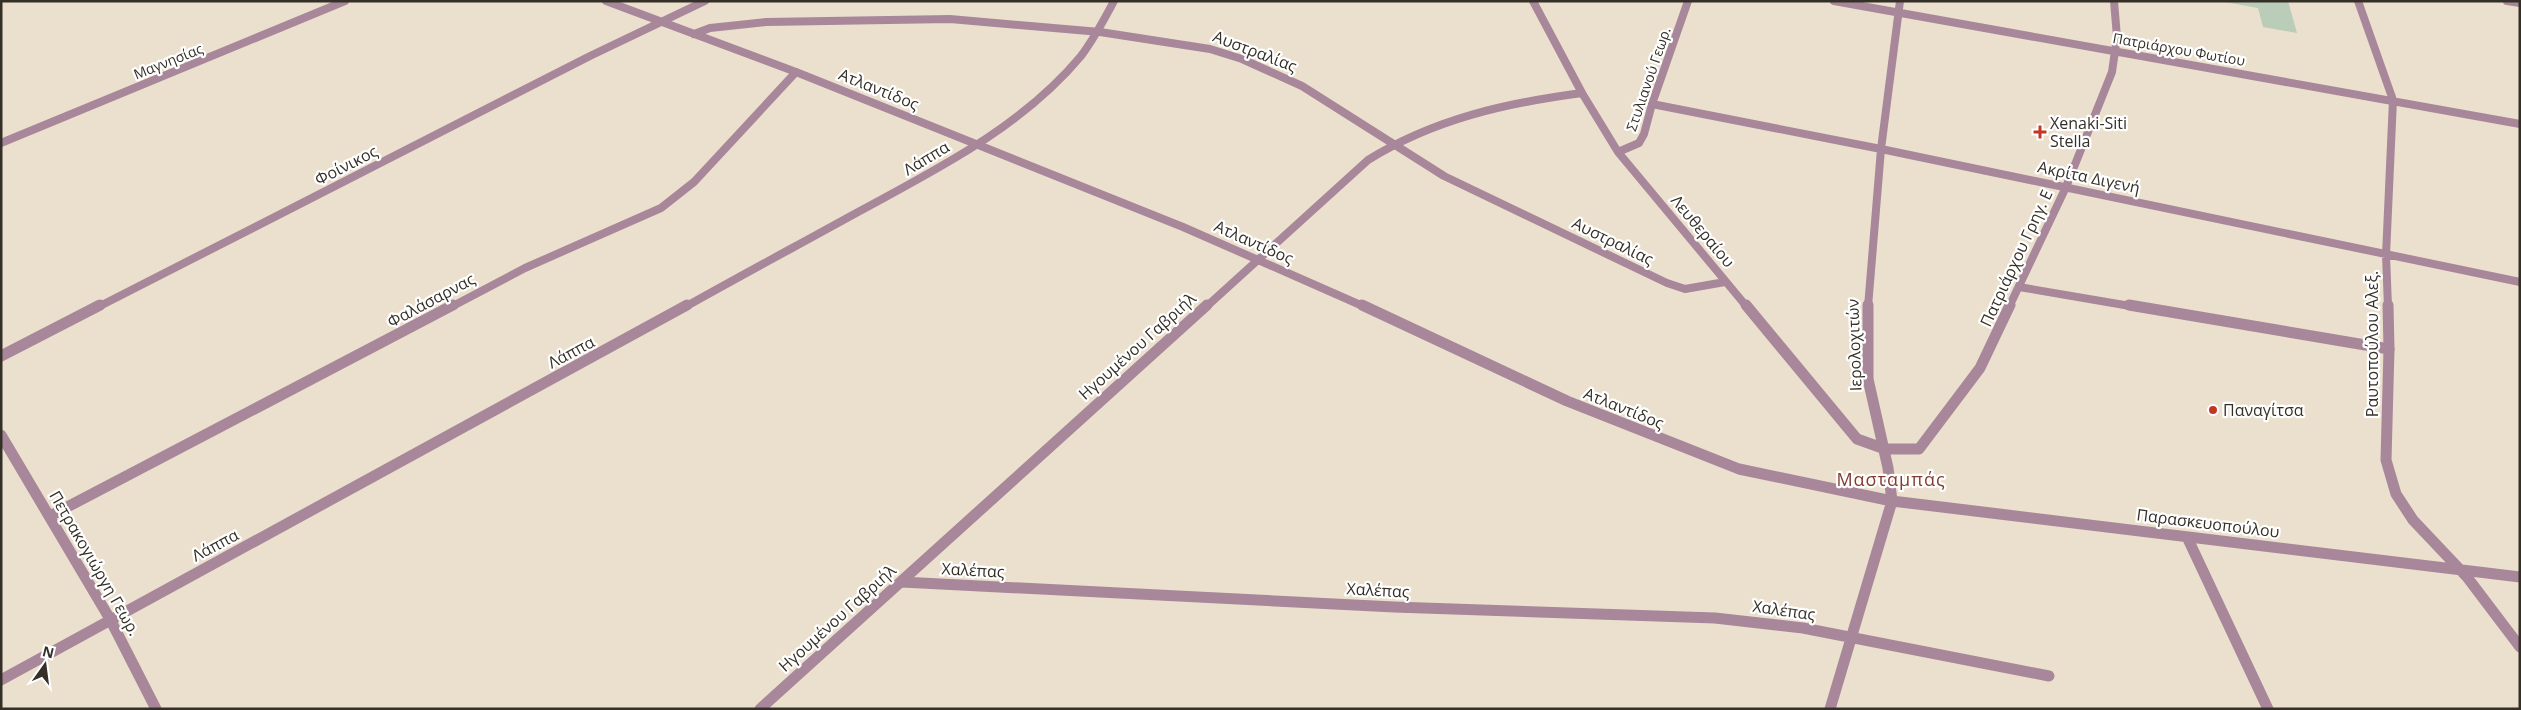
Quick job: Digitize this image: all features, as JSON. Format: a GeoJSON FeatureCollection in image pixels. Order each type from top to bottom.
{"type":"FeatureCollection","features":[{"type":"Feature","properties":{"kind":"street","name":"Μαγνησίας"},"geometry":{"type":"LineString","coordinates":[[1,144],[345,1]]}},
{"type":"Feature","properties":{"kind":"street","name":"Ατλαντίδος"},"geometry":{"type":"LineString","coordinates":[[606,1],[796,72],[1183,227],[1357,303],[1567,401],[1692,452],[1739,469],[1892,501]]}},
{"type":"Feature","properties":{"kind":"street","name":"Φοίνικος"},"geometry":{"type":"LineString","coordinates":[[1,356],[660,22],[705,1]]}},
{"type":"Feature","properties":{"kind":"street","name":"Λάππα"},"geometry":{"type":"LineString","coordinates":[[1,680],[110,619],[888,198],[977,144],[1020,114],[1060,80],[1083,56],[1100,32],[1114,1]]}},
{"type":"Feature","properties":{"kind":"street","name":"Λευθεραίου"},"geometry":{"type":"LineString","coordinates":[[1533,1],[1582,93],[1618,152],[1857,438],[1885,449]]}},
{"type":"Feature","properties":{"kind":"street","name":"Στυλιανού Γεωρ."},"geometry":{"type":"LineString","coordinates":[[1618,152],[1639,143],[1644,134],[1652,104],[1688,1]]}},
{"type":"Feature","properties":{"kind":"street","name":"Πατριάρχου Φωτίου"},"geometry":{"type":"LineString","coordinates":[[1834,1],[2520,124]]}},
{"type":"Feature","properties":{"kind":"street","name":"Ιερολοχιτών"},"geometry":{"type":"LineString","coordinates":[[1830,709],[1892,501],[1885,449],[1868,379],[1868,302],[1881,148],[1900,1]]}},
{"type":"Feature","properties":{"kind":"street","name":"Πατριάρχου Γρηγ. Ε"},"geometry":{"type":"LineString","coordinates":[[1885,449],[1919,449],[1980,368],[2066,187],[2112,72],[2116,51],[2114,1]]}},
{"type":"Feature","properties":{"kind":"street","name":"Ραυτοπούλου Αλεξ."},"geometry":{"type":"LineString","coordinates":[[2358,1],[2393,100],[2386,255],[2389,349],[2386,460],[2389,478],[2402,508],[2418,528],[2460,568],[2520,647]]}},
{"type":"Feature","properties":{"kind":"street"},"geometry":{"type":"LineString","coordinates":[[2507,1],[2520,3]]}},
{"type":"Feature","properties":{"kind":"street","name":"Αυστραλίας"},"geometry":{"type":"LineString","coordinates":[[694,34],[710,28],[766,22],[914,18],[983,21],[1100,32],[1187,44],[1242,59],[1302,86],[1354,117],[1444,176],[1667,283],[1685,289],[1725,282]]}},
{"type":"Feature","properties":{"kind":"street","name":"Φαλάσαρνας"},"geometry":{"type":"LineString","coordinates":[[50,516],[525,268],[661,208],[694,182],[796,72]]}},
{"type":"Feature","properties":{"kind":"street","name":"Ηγουμένου Γαβριήλ"},"geometry":{"type":"LineString","coordinates":[[760,709],[1355,171],[1393,143],[1414,134],[1526,100],[1582,93]]}},
{"type":"Feature","properties":{"kind":"street","name":"Ακρίτα Διγενή"},"geometry":{"type":"LineString","coordinates":[[1652,104],[1881,148],[2520,282]]}},
{"type":"Feature","properties":{"kind":"street"},"geometry":{"type":"LineString","coordinates":[[2019,287],[2389,349]]}},
{"type":"Feature","properties":{"kind":"street","name":"Πετρακογιώργη Γεωρ."},"geometry":{"type":"LineString","coordinates":[[1,435],[110,619],[156,709]]}},
{"type":"Feature","properties":{"kind":"street","name":"Παρασκευοπούλου"},"geometry":{"type":"LineString","coordinates":[[1892,501],[2460,568],[2520,577]]}},
{"type":"Feature","properties":{"kind":"street"},"geometry":{"type":"LineString","coordinates":[[2187,537],[2268,709]]}},
{"type":"Feature","properties":{"kind":"street","name":"Χαλέπας"},"geometry":{"type":"LineString","coordinates":[[902,582],[1394,607],[1715,618],[1795,627],[2049,676]]}},
{"type":"Feature","properties":{"kind":"green space"},"geometry":{"type":"Polygon","coordinates":[[[2219,1],[2288,1],[2297,33],[2263,27],[2258,8],[2219,1]]]}},
{"type":"Feature","properties":{"kind":"place","name":"Xenaki-Siti Stella"},"geometry":{"type":"Point","coordinates":[2040,132]}},
{"type":"Feature","properties":{"kind":"place","name":"Παναγίτσα"},"geometry":{"type":"Point","coordinates":[2213,410]}},
{"type":"Feature","properties":{"kind":"district","name":"Μασταμπάς"},"geometry":{"type":"Point","coordinates":[1891,479]}}]}
